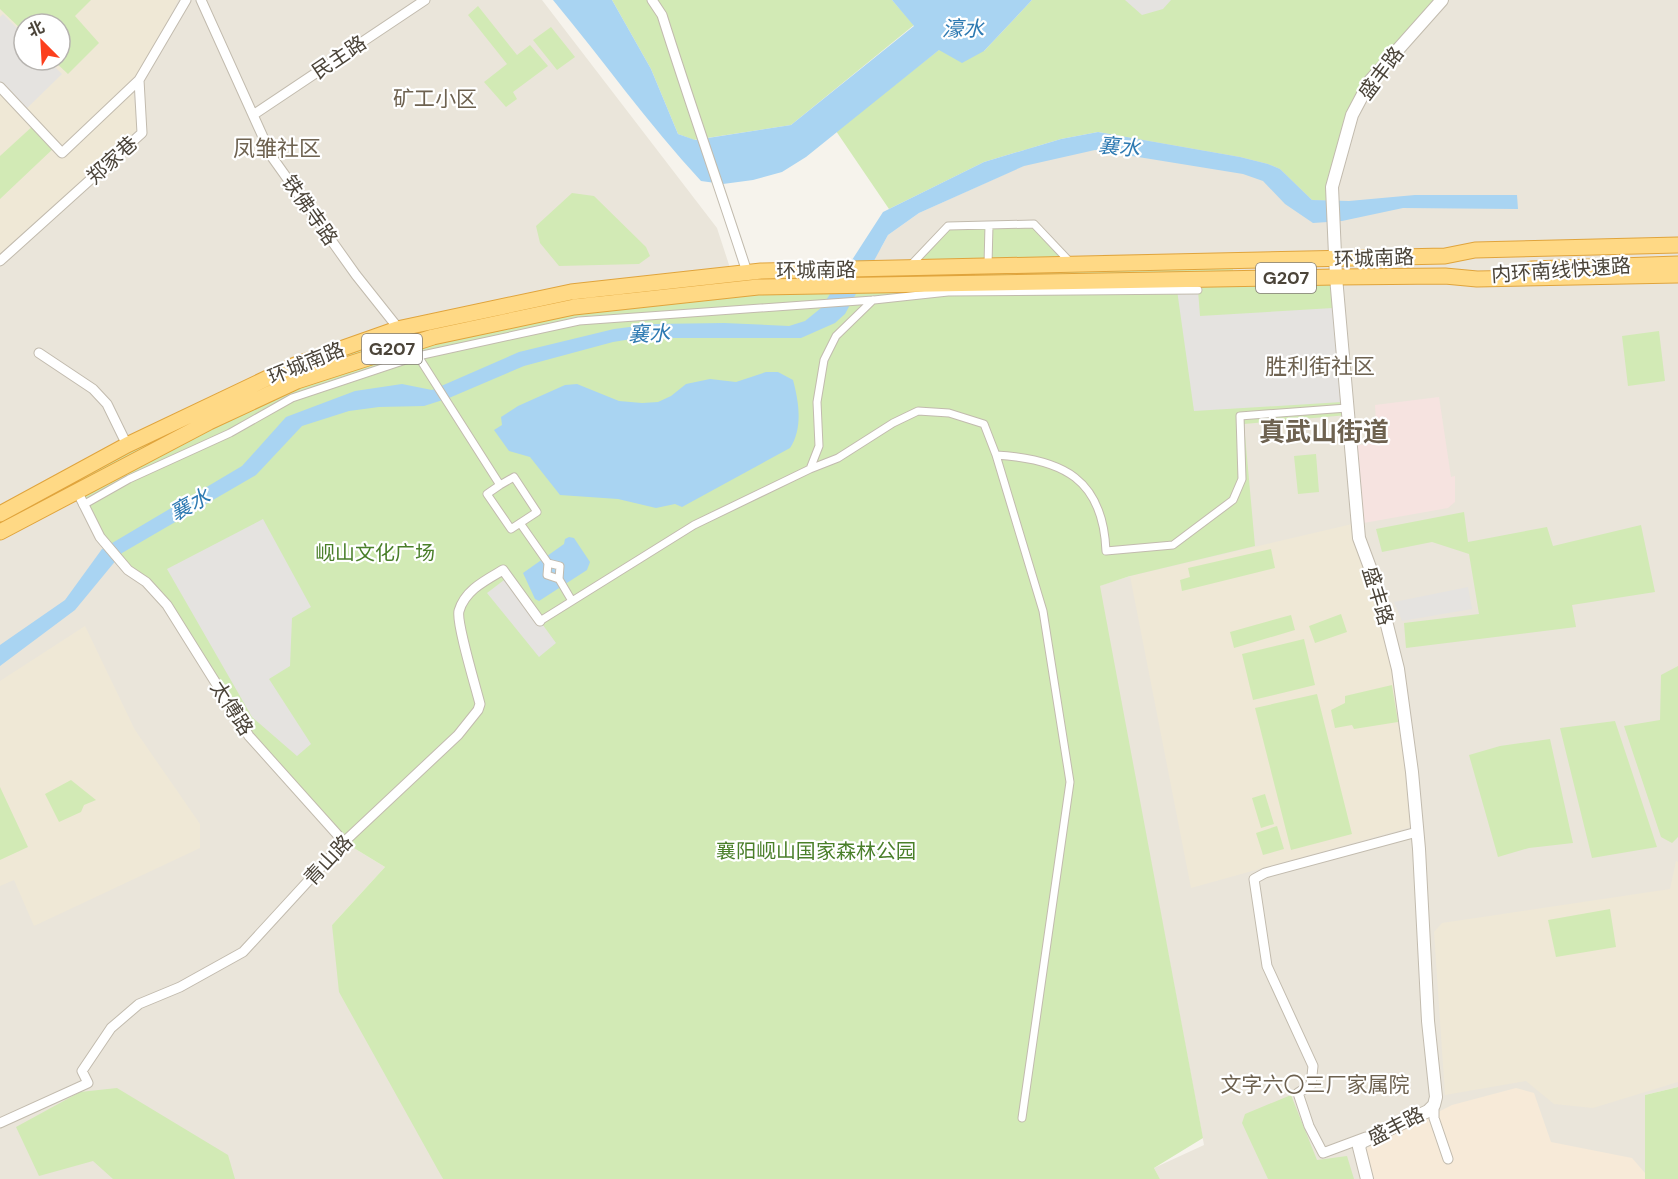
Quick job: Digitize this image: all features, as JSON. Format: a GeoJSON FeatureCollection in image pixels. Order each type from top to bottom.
{"type":"FeatureCollection","features":[{"type":"Feature","properties":{"kind":"highway","name":"环城南路"},"geometry":{"type":"LineString","coordinates":[[0,532],[80,498],[209,422],[297,381],[574,307],[758,287],[819,286],[898,275],[987,268],[1445,256],[1475,249],[1678,245]]}},
{"type":"Feature","properties":{"kind":"highway","name":"内环南线快速路"},"geometry":{"type":"LineString","coordinates":[[1445,276],[1555,261],[1678,253]]}},
{"type":"Feature","properties":{"kind":"highway","name":"内环南线快速路"},"geometry":{"type":"LineString","coordinates":[[1445,256],[1678,264]]}},
{"type":"Feature","properties":{"kind":"highway","name":"环城南路"},"geometry":{"type":"LineString","coordinates":[[0,514],[127,445],[295,365],[397,329],[571,292],[747,272],[834,269],[898,275],[1445,276],[1477,279],[1678,275]]}},
{"type":"Feature","properties":{"kind":"street"},"geometry":{"type":"LineString","coordinates":[[0,87],[62,153],[139,80],[186,0]]}},
{"type":"Feature","properties":{"kind":"street","name":"铁佛寺路"},"geometry":{"type":"LineString","coordinates":[[201,0],[272,157],[414,350]]}},
{"type":"Feature","properties":{"kind":"street","name":"民主路"},"geometry":{"type":"LineString","coordinates":[[253,115],[425,0]]}},
{"type":"Feature","properties":{"kind":"street"},"geometry":{"type":"LineString","coordinates":[[652,0],[662,15],[699,137],[721,192],[747,272]]}},
{"type":"Feature","properties":{"kind":"street","name":"盛丰路"},"geometry":{"type":"LineString","coordinates":[[1367,1179],[1359,1147],[1362,1142],[1428,1111],[1434,1105],[1418,832],[1398,669],[1378,589],[1359,538],[1336,277],[1332,187],[1352,115],[1370,81],[1442,0]]}},
{"type":"Feature","properties":{"kind":"street","name":"郑家巷"},"geometry":{"type":"LineString","coordinates":[[0,261],[142,133],[139,80]]}},
{"type":"Feature","properties":{"kind":"street"},"geometry":{"type":"LineString","coordinates":[[898,275],[948,226],[1034,224],[1073,266]]}},
{"type":"Feature","properties":{"kind":"street"},"geometry":{"type":"LineString","coordinates":[[987,268],[989,225]]}},
{"type":"Feature","properties":{"kind":"street"},"geometry":{"type":"LineString","coordinates":[[500,485],[414,350],[579,321],[874,300],[948,292],[1198,290]]}},
{"type":"Feature","properties":{"kind":"street"},"geometry":{"type":"LineString","coordinates":[[810,469],[819,446],[818,402],[824,360],[836,336],[874,300]]}},
{"type":"Feature","properties":{"kind":"street"},"geometry":{"type":"LineString","coordinates":[[39,353],[93,389],[107,404],[127,445]]}},
{"type":"Feature","properties":{"kind":"street"},"geometry":{"type":"LineString","coordinates":[[996,455],[1022,457],[1054,464],[1074,477],[1099,507],[1105,527],[1106,551],[1173,545],[1204,525],[1233,500],[1242,478],[1240,416],[1347,408]]}},
{"type":"Feature","properties":{"kind":"street"},"geometry":{"type":"LineString","coordinates":[[540,621],[694,525],[810,469],[838,458],[893,423],[918,411],[949,413],[984,424],[996,455],[1043,611],[1070,782],[1022,1118]]}},
{"type":"Feature","properties":{"kind":"street"},"geometry":{"type":"LineString","coordinates":[[514,477],[537,512],[511,529],[487,494],[500,485],[514,477]]}},
{"type":"Feature","properties":{"kind":"street","name":"太傅路"},"geometry":{"type":"LineString","coordinates":[[80,498],[100,537],[128,570],[146,582],[167,605],[249,736],[344,842]]}},
{"type":"Feature","properties":{"kind":"street"},"geometry":{"type":"LineString","coordinates":[[520,523],[547,560],[560,566],[558,579]]}},
{"type":"Feature","properties":{"kind":"street"},"geometry":{"type":"LineString","coordinates":[[547,560],[547,575],[558,579],[572,601]]}},
{"type":"Feature","properties":{"kind":"street","name":"青山路"},"geometry":{"type":"LineString","coordinates":[[0,1123],[88,1083],[82,1071],[111,1028],[139,1004],[180,987],[243,952],[344,842],[458,735],[478,711],[480,704],[459,613],[467,595],[504,570],[540,621]]}},
{"type":"Feature","properties":{"kind":"street"},"geometry":{"type":"LineString","coordinates":[[1381,1132],[1323,1153],[1298,1093],[1311,1085],[1313,1066],[1267,966],[1254,879],[1265,873],[1418,832]]}},
{"type":"Feature","properties":{"kind":"street"},"geometry":{"type":"LineString","coordinates":[[1434,1105],[1434,1118],[1448,1159]]}},
{"type":"Feature","properties":{"kind":"shaded area"},"geometry":{"type":"Polygon","coordinates":[[[0,0],[542,0],[717,228],[732,274],[167,605],[344,842],[385,867],[332,925],[443,1179],[0,1179],[0,0]]]}},
{"type":"Feature","properties":{"kind":"shaded area"},"geometry":{"type":"Polygon","coordinates":[[[0,0],[178,0],[133,92],[138,131],[0,255],[0,0]]]}},
{"type":"Feature","properties":{"kind":"shaded area"},"geometry":{"type":"Polygon","coordinates":[[[1125,0],[1171,0],[1163,9],[1142,15],[1125,0]]]}},
{"type":"Feature","properties":{"kind":"shaded area"},"geometry":{"type":"Polygon","coordinates":[[[1442,0],[1678,0],[1678,1087],[1645,1095],[1645,1179],[1160,1179],[1154,1168],[1204,1145],[1099,586],[1130,576],[840,279],[881,248],[888,235],[919,213],[1023,166],[1025,149],[1370,81],[1442,0]]]}},
{"type":"Feature","properties":{"kind":"shaded area"},"geometry":{"type":"Polygon","coordinates":[[[3,14],[12,23],[12,72],[60,72],[62,74],[23,112],[0,87],[0,17],[3,14]]]}},
{"type":"Feature","properties":{"kind":"shaded area"},"geometry":{"type":"Polygon","coordinates":[[[1177,290],[1198,290],[1200,316],[1333,308],[1342,402],[1194,411],[1177,290]]]}},
{"type":"Feature","properties":{"kind":"shaded area"},"geometry":{"type":"Polygon","coordinates":[[[1439,397],[1451,477],[1455,476],[1455,502],[1448,508],[1358,524],[1351,446],[1377,443],[1375,405],[1439,397]]]}},
{"type":"Feature","properties":{"kind":"shaded area"},"geometry":{"type":"Polygon","coordinates":[[[263,519],[311,607],[292,618],[290,666],[269,679],[311,744],[297,756],[252,717],[167,569],[263,519]]]}},
{"type":"Feature","properties":{"kind":"shaded area"},"geometry":{"type":"Polygon","coordinates":[[[1352,524],[1394,669],[1411,827],[1191,888],[1130,576],[1352,524]]]}},
{"type":"Feature","properties":{"kind":"shaded area"},"geometry":{"type":"Polygon","coordinates":[[[508,577],[556,643],[539,657],[487,593],[508,577]]]}},
{"type":"Feature","properties":{"kind":"shaded area"},"geometry":{"type":"Polygon","coordinates":[[[1468,587],[1472,609],[1402,621],[1394,602],[1468,587]]]}},
{"type":"Feature","properties":{"kind":"shaded area"},"geometry":{"type":"Polygon","coordinates":[[[85,626],[135,730],[200,824],[200,848],[34,926],[14,880],[0,886],[0,681],[85,626]]]}},
{"type":"Feature","properties":{"kind":"shaded area"},"geometry":{"type":"Polygon","coordinates":[[[1676,861],[1678,862],[1678,1082],[1593,1108],[1554,1104],[1526,1081],[1445,1095],[1434,932],[1442,923],[1670,889],[1676,861]]]}},
{"type":"Feature","properties":{"kind":"shaded area"},"geometry":{"type":"Polygon","coordinates":[[[1516,1088],[1534,1093],[1551,1142],[1632,1158],[1645,1173],[1645,1179],[1367,1179],[1365,1149],[1452,1105],[1516,1088]]]}},
{"type":"Feature","properties":{"kind":"green space"},"geometry":{"type":"Polygon","coordinates":[[[0,0],[91,0],[75,16],[99,43],[72,70],[72,12],[12,12],[12,20],[0,9],[0,0]]]}},
{"type":"Feature","properties":{"kind":"green space"},"geometry":{"type":"Polygon","coordinates":[[[612,0],[892,0],[914,25],[791,125],[694,140],[678,134],[651,69],[612,0]]]}},
{"type":"Feature","properties":{"kind":"green space"},"geometry":{"type":"Polygon","coordinates":[[[1032,0],[1442,0],[1370,81],[1352,115],[1333,201],[1312,200],[1280,169],[1268,164],[1098,132],[1061,139],[984,162],[889,209],[836,131],[940,49],[984,51],[1032,0]]]}},
{"type":"Feature","properties":{"kind":"green space"},"geometry":{"type":"Polygon","coordinates":[[[478,6],[517,55],[530,45],[548,66],[513,92],[517,99],[506,107],[484,82],[507,64],[468,15],[478,6]]]}},
{"type":"Feature","properties":{"kind":"green space"},"geometry":{"type":"Polygon","coordinates":[[[551,27],[575,57],[557,70],[533,40],[551,27]]]}},
{"type":"Feature","properties":{"kind":"green space"},"geometry":{"type":"Polygon","coordinates":[[[35,124],[56,146],[0,199],[0,156],[35,124]]]}},
{"type":"Feature","properties":{"kind":"green space"},"geometry":{"type":"Polygon","coordinates":[[[572,193],[594,196],[646,247],[650,256],[639,264],[559,266],[540,243],[536,226],[572,193]]]}},
{"type":"Feature","properties":{"kind":"green space"},"geometry":{"type":"Polygon","coordinates":[[[1034,224],[1073,266],[1233,262],[1233,276],[1336,277],[1348,415],[1244,424],[1255,546],[1130,576],[1100,586],[1203,1138],[1154,1168],[1160,1179],[443,1179],[339,992],[332,925],[385,867],[344,842],[249,736],[167,605],[100,537],[63,480],[127,445],[397,329],[663,280],[906,270],[948,226],[1034,224]]]}},
{"type":"Feature","properties":{"kind":"green space"},"geometry":{"type":"Polygon","coordinates":[[[1659,331],[1665,381],[1628,386],[1622,336],[1659,331]]]}},
{"type":"Feature","properties":{"kind":"green space"},"geometry":{"type":"Polygon","coordinates":[[[1316,454],[1319,492],[1298,494],[1294,456],[1316,454]]]}},
{"type":"Feature","properties":{"kind":"green space"},"geometry":{"type":"Polygon","coordinates":[[[1464,512],[1468,542],[1547,527],[1553,546],[1641,525],[1655,592],[1572,605],[1576,627],[1406,648],[1404,623],[1479,614],[1469,554],[1432,542],[1382,552],[1376,529],[1464,512]]]}},
{"type":"Feature","properties":{"kind":"green space"},"geometry":{"type":"Polygon","coordinates":[[[1271,549],[1275,568],[1182,591],[1180,580],[1190,577],[1188,568],[1271,549]]]}},
{"type":"Feature","properties":{"kind":"green space"},"geometry":{"type":"Polygon","coordinates":[[[1341,614],[1347,632],[1315,643],[1309,626],[1341,614]]]}},
{"type":"Feature","properties":{"kind":"green space"},"geometry":{"type":"Polygon","coordinates":[[[1291,615],[1295,630],[1234,648],[1230,632],[1291,615]]]}},
{"type":"Feature","properties":{"kind":"green space"},"geometry":{"type":"Polygon","coordinates":[[[1304,639],[1315,685],[1253,700],[1242,654],[1304,639]]]}},
{"type":"Feature","properties":{"kind":"green space"},"geometry":{"type":"Polygon","coordinates":[[[1678,666],[1678,837],[1672,843],[1661,837],[1624,726],[1660,720],[1661,675],[1678,666]]]}},
{"type":"Feature","properties":{"kind":"green space"},"geometry":{"type":"Polygon","coordinates":[[[1392,685],[1398,722],[1354,729],[1352,725],[1335,728],[1331,710],[1345,703],[1345,696],[1392,685]]]}},
{"type":"Feature","properties":{"kind":"green space"},"geometry":{"type":"Polygon","coordinates":[[[1317,694],[1352,834],[1291,850],[1255,708],[1317,694]]]}},
{"type":"Feature","properties":{"kind":"green space"},"geometry":{"type":"Polygon","coordinates":[[[1615,721],[1657,847],[1592,858],[1560,728],[1615,721]]]}},
{"type":"Feature","properties":{"kind":"green space"},"geometry":{"type":"Polygon","coordinates":[[[1550,739],[1573,843],[1529,848],[1498,857],[1469,755],[1500,746],[1550,739]]]}},
{"type":"Feature","properties":{"kind":"green space"},"geometry":{"type":"Polygon","coordinates":[[[71,780],[96,800],[84,805],[81,812],[59,822],[45,794],[71,780]]]}},
{"type":"Feature","properties":{"kind":"green space"},"geometry":{"type":"Polygon","coordinates":[[[0,787],[28,847],[0,860],[0,787]]]}},
{"type":"Feature","properties":{"kind":"green space"},"geometry":{"type":"Polygon","coordinates":[[[1265,794],[1274,824],[1261,828],[1252,798],[1265,794]]]}},
{"type":"Feature","properties":{"kind":"green space"},"geometry":{"type":"Polygon","coordinates":[[[1277,826],[1284,849],[1263,855],[1256,833],[1277,826]]]}},
{"type":"Feature","properties":{"kind":"green space"},"geometry":{"type":"Polygon","coordinates":[[[1610,909],[1616,947],[1556,957],[1548,920],[1610,909]]]}},
{"type":"Feature","properties":{"kind":"green space"},"geometry":{"type":"Polygon","coordinates":[[[1678,1087],[1678,1179],[1645,1179],[1645,1095],[1678,1087]]]}},
{"type":"Feature","properties":{"kind":"green space"},"geometry":{"type":"Polygon","coordinates":[[[117,1088],[228,1155],[235,1179],[113,1179],[93,1161],[39,1176],[16,1127],[80,1092],[117,1088]]]}},
{"type":"Feature","properties":{"kind":"green space"},"geometry":{"type":"Polygon","coordinates":[[[1291,1095],[1317,1160],[1347,1156],[1354,1179],[1268,1179],[1242,1123],[1245,1114],[1291,1095]]]}},
{"type":"Feature","properties":{"kind":"water","name":"濠水"},"geometry":{"type":"Polygon","coordinates":[[[553,0],[612,0],[651,69],[678,134],[695,140],[791,125],[914,26],[892,0],[1032,0],[984,51],[962,63],[939,50],[806,157],[782,172],[753,180],[723,184],[701,181],[553,0]]]}},
{"type":"Feature","properties":{"kind":"water","name":"襄水"},"geometry":{"type":"Polygon","coordinates":[[[1098,132],[1268,164],[1280,169],[1312,200],[1349,201],[1415,195],[1517,195],[1518,209],[1403,208],[1342,221],[1313,223],[1285,204],[1263,181],[1243,174],[1095,150],[1024,166],[919,213],[888,235],[845,314],[835,323],[801,338],[638,338],[613,342],[524,366],[449,398],[424,406],[379,407],[349,411],[302,426],[256,475],[122,553],[75,610],[0,666],[0,645],[65,600],[102,549],[242,466],[286,417],[355,391],[402,384],[432,390],[519,352],[614,329],[653,324],[724,323],[789,326],[805,321],[821,308],[883,212],[984,162],[1061,139],[1098,132]]]}},
{"type":"Feature","properties":{"kind":"water"},"geometry":{"type":"Polygon","coordinates":[[[766,372],[778,372],[793,380],[797,397],[798,424],[790,448],[682,507],[675,504],[656,508],[618,499],[560,495],[530,457],[509,451],[494,430],[502,425],[501,417],[518,406],[565,385],[577,384],[619,401],[658,402],[671,396],[686,384],[710,379],[736,382],[766,372]]]}},
{"type":"Feature","properties":{"kind":"water"},"geometry":{"type":"Polygon","coordinates":[[[574,538],[590,562],[587,570],[539,601],[535,599],[523,573],[564,544],[565,539],[574,538]]]}},
{"type":"Feature","properties":{"kind":"district","name":"矿工小区"},"geometry":{"type":"Point","coordinates":[435,99]}},
{"type":"Feature","properties":{"kind":"district","name":"凤雏社区"},"geometry":{"type":"Point","coordinates":[277,148]}},
{"type":"Feature","properties":{"kind":"district","name":"胜利街社区"},"geometry":{"type":"Point","coordinates":[1320,366]}},
{"type":"Feature","properties":{"kind":"district","name":"真武山街道"},"geometry":{"type":"Point","coordinates":[1324,432]}},
{"type":"Feature","properties":{"kind":"district","name":"文字六〇三厂家属院"},"geometry":{"type":"Point","coordinates":[1315,1085]}},
{"type":"Feature","properties":{"kind":"park label","name":"岘山文化广场"},"geometry":{"type":"Point","coordinates":[375,553]}},
{"type":"Feature","properties":{"kind":"park label","name":"襄阳岘山国家森林公园"},"geometry":{"type":"Point","coordinates":[816,851]}}]}
